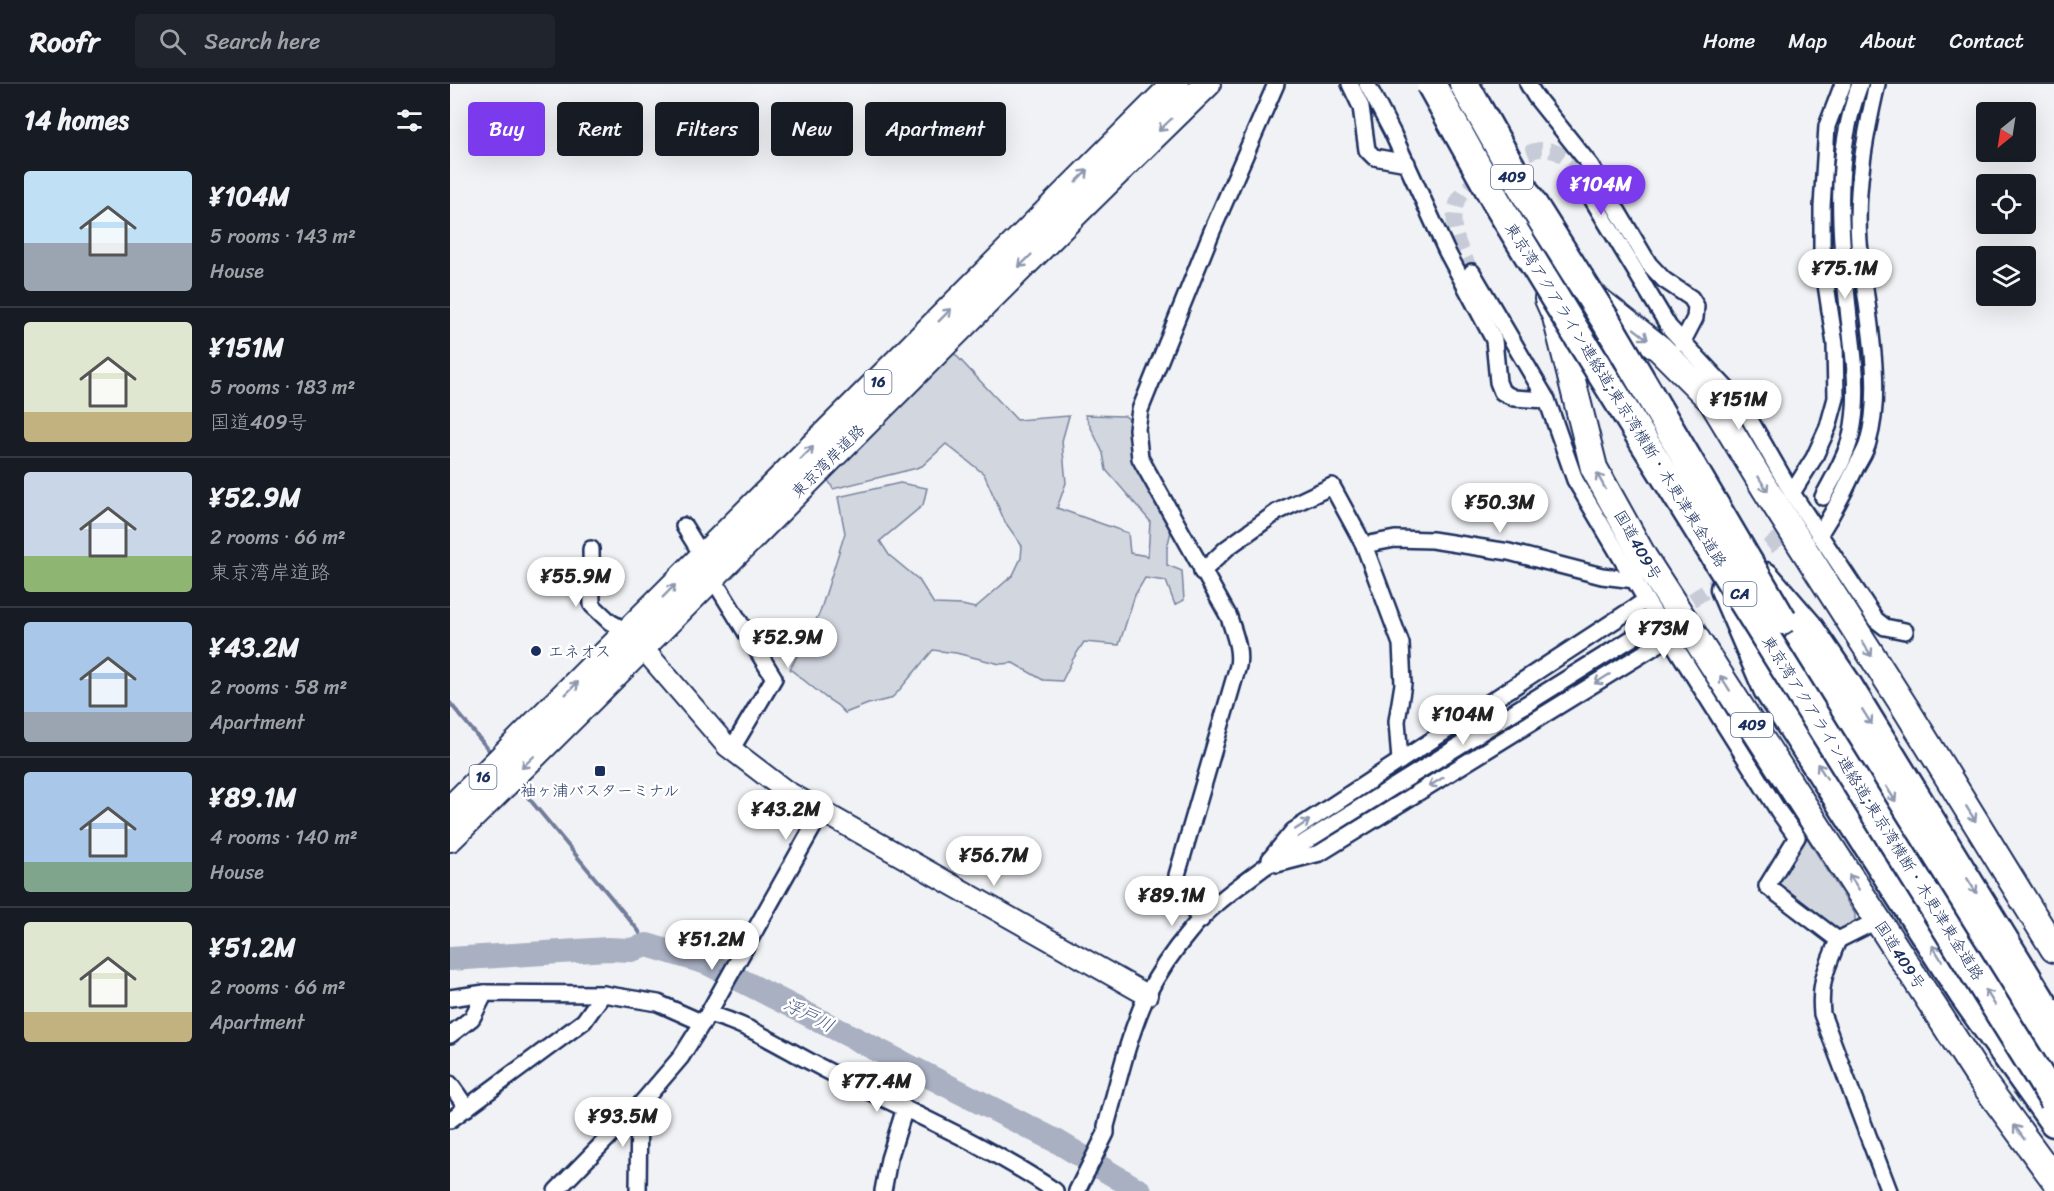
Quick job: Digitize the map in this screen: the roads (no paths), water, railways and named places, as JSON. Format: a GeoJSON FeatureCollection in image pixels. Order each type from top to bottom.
{"type":"FeatureCollection","features":[{"type":"Feature","properties":{"kind":"highway","name":"東京湾岸道路"},"geometry":{"type":"LineString","coordinates":[[450,838],[635,640],[1175,84]]}},
{"type":"Feature","properties":{"kind":"highway","name":"東京湾岸道路"},"geometry":{"type":"LineString","coordinates":[[450,810],[635,640],[1207,84]]}},
{"type":"Feature","properties":{"kind":"highway","name":"東京湾アクアライン連絡道;東京湾横断・木更津東金道路"},"geometry":{"type":"LineString","coordinates":[[1431,84],[1500,208],[1580,339],[2054,1100]]}},
{"type":"Feature","properties":{"kind":"highway","name":"国道409号"},"geometry":{"type":"LineString","coordinates":[[1438,84],[1521,237],[1556,317],[1594,468],[1644,558],[1977,1074],[2054,1179]]}},
{"type":"Feature","properties":{"kind":"highway","name":"東京湾アクアライン連絡道;東京湾横断・木更津東金道路"},"geometry":{"type":"LineString","coordinates":[[1462,84],[1782,620],[2054,1055]]}},
{"type":"Feature","properties":{"kind":"highway","name":"409"},"geometry":{"type":"LineString","coordinates":[[1462,84],[1564,270],[1581,287],[1660,349],[1712,402],[2054,949]]}},
{"type":"Feature","properties":{"kind":"highway"},"geometry":{"type":"LineString","coordinates":[[1521,237],[1578,327],[1717,569],[1768,689],[1964,995],[2054,1122]]}},
{"type":"Feature","properties":{"kind":"highway"},"geometry":{"type":"LineString","coordinates":[[1564,270],[1715,519],[1808,627],[1846,683],[2054,1022]]}},
{"type":"Feature","properties":{"kind":"street"},"geometry":{"type":"LineString","coordinates":[[1201,920],[1178,888],[1177,875],[1240,656],[1229,617],[1140,459],[1137,429],[1140,410],[1212,231],[1276,84]]}},
{"type":"Feature","properties":{"kind":"street"},"geometry":{"type":"LineString","coordinates":[[1350,84],[1361,107],[1367,150],[1374,157],[1407,163]]}},
{"type":"Feature","properties":{"kind":"street"},"geometry":{"type":"LineString","coordinates":[[1367,84],[1407,163],[1446,250],[1494,340],[1498,382],[1502,392],[1514,398],[1547,400]]}},
{"type":"Feature","properties":{"kind":"street"},"geometry":{"type":"LineString","coordinates":[[1528,84],[1591,166],[1649,264],[1664,279],[1691,298],[1695,306],[1695,318],[1682,343]]}},
{"type":"Feature","properties":{"kind":"street"},"geometry":{"type":"LineString","coordinates":[[1792,493],[1814,458],[1836,398],[1835,344],[1822,258],[1822,207],[1827,126],[1843,84]]}},
{"type":"Feature","properties":{"kind":"street"},"geometry":{"type":"LineString","coordinates":[[1823,497],[1838,469],[1851,436],[1855,398],[1855,366],[1839,209],[1844,146],[1860,84]]}},
{"type":"Feature","properties":{"kind":"street"},"geometry":{"type":"LineString","coordinates":[[1819,535],[1839,503],[1868,444],[1874,415],[1874,368],[1859,240],[1858,208],[1863,151],[1877,84]]}},
{"type":"Feature","properties":{"kind":"street"},"geometry":{"type":"LineString","coordinates":[[1591,197],[1669,327],[1728,390],[1746,413],[1792,493],[1876,620],[1885,627],[1905,631]]}},
{"type":"Feature","properties":{"kind":"street"},"geometry":{"type":"LineString","coordinates":[[1472,272],[1547,400],[1575,480],[1646,600],[1797,837],[1767,886],[1838,940]]}},
{"type":"Feature","properties":{"kind":"street"},"geometry":{"type":"LineString","coordinates":[[1202,572],[1227,548],[1277,512],[1332,486],[1364,546],[1401,644],[1403,684],[1397,721],[1400,761]]}},
{"type":"Feature","properties":{"kind":"street"},"geometry":{"type":"LineString","coordinates":[[684,526],[697,547]]}},
{"type":"Feature","properties":{"kind":"street"},"geometry":{"type":"LineString","coordinates":[[1364,546],[1395,539],[1432,540],[1509,552],[1602,576],[1635,580]]}},
{"type":"Feature","properties":{"kind":"street"},"geometry":{"type":"LineString","coordinates":[[591,549],[592,605],[610,622],[635,640],[731,750],[786,791],[1147,995]]}},
{"type":"Feature","properties":{"kind":"street"},"geometry":{"type":"LineString","coordinates":[[720,591],[774,678],[731,750]]}},
{"type":"Feature","properties":{"kind":"street"},"geometry":{"type":"LineString","coordinates":[[1263,868],[1293,831],[1646,600]]}},
{"type":"Feature","properties":{"kind":"street"},"geometry":{"type":"LineString","coordinates":[[1077,1191],[1106,1133],[1131,1037],[1147,995],[1168,960],[1191,929],[1263,868],[1634,637]]}},
{"type":"Feature","properties":{"kind":"street"},"geometry":{"type":"LineString","coordinates":[[1263,868],[1320,853],[1670,638]]}},
{"type":"Feature","properties":{"kind":"street"},"geometry":{"type":"LineString","coordinates":[[556,1191],[639,1106],[681,1056],[705,1018],[822,811]]}},
{"type":"Feature","properties":{"kind":"street"},"geometry":{"type":"LineString","coordinates":[[1878,920],[1838,940],[1822,980],[1820,994],[1822,1014],[1889,1191]]}},
{"type":"Feature","properties":{"kind":"street"},"geometry":{"type":"LineString","coordinates":[[450,1035],[472,1018],[485,993]]}},
{"type":"Feature","properties":{"kind":"street"},"geometry":{"type":"LineString","coordinates":[[450,998],[485,993],[603,994],[658,1003],[705,1018],[728,1019],[821,1068],[992,1152],[1055,1191]]}},
{"type":"Feature","properties":{"kind":"street"},"geometry":{"type":"LineString","coordinates":[[450,1120],[584,1021],[603,994]]}},
{"type":"Feature","properties":{"kind":"street"},"geometry":{"type":"LineString","coordinates":[[450,1084],[467,1108]]}},
{"type":"Feature","properties":{"kind":"street"},"geometry":{"type":"LineString","coordinates":[[638,1191],[639,1106]]}},
{"type":"Feature","properties":{"kind":"street"},"geometry":{"type":"LineString","coordinates":[[883,1191],[889,1159],[904,1108]]}},
{"type":"Feature","properties":{"kind":"waterway"},"geometry":{"type":"LineString","coordinates":[[450,703],[493,755]]}},
{"type":"Feature","properties":{"kind":"waterway"},"geometry":{"type":"LineString","coordinates":[[517,784],[638,930],[647,945]]}},
{"type":"Feature","properties":{"kind":"waterway","name":"浮戸川"},"geometry":{"type":"LineString","coordinates":[[450,959],[608,949],[631,950],[647,945],[707,963],[1058,1142],[1140,1191]]}},
{"type":"Feature","properties":{"kind":"tunnel"},"geometry":{"type":"LineString","coordinates":[[1472,272],[1455,232],[1454,215],[1457,202],[1475,181],[1532,151],[1550,150],[1571,162],[1591,197]]}},
{"type":"Feature","properties":{"kind":"tunnel"},"geometry":{"type":"LineString","coordinates":[[1634,637],[1757,556],[1823,497]]}},
{"type":"Feature","properties":{"kind":"place","name":"エネオス"},"geometry":{"type":"Point","coordinates":[536,651]}},
{"type":"Feature","properties":{"kind":"place","name":"袖ヶ浦バスターミナル"},"geometry":{"type":"Point","coordinates":[600,771]}}]}
